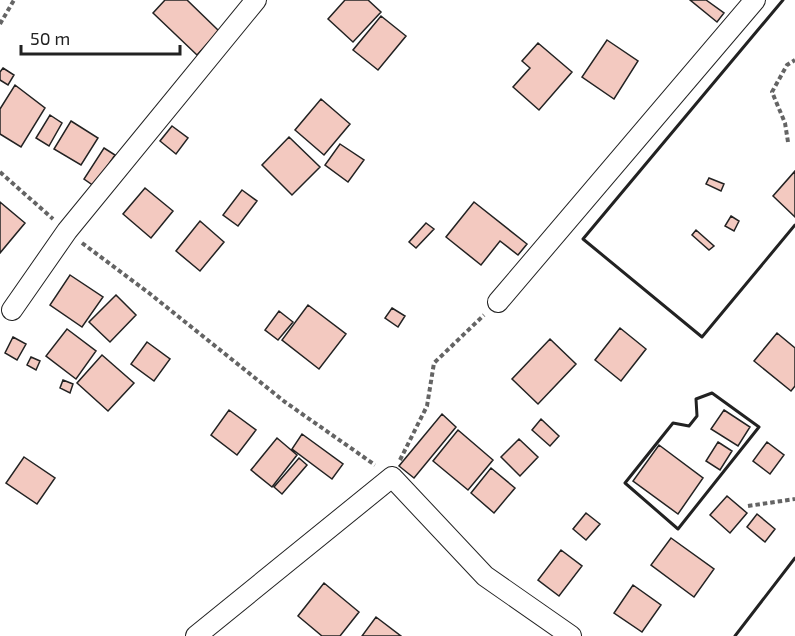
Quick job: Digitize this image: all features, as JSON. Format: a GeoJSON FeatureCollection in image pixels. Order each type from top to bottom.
{"type":"FeatureCollection","features":[{"type":"Feature","properties":{"kind":"street"},"geometry":{"type":"LineString","coordinates":[[12,310],[67,231],[256,0]]}},
{"type":"Feature","properties":{"kind":"street"},"geometry":{"type":"LineString","coordinates":[[498,302],[755,0]]}},
{"type":"Feature","properties":{"kind":"street"},"geometry":{"type":"LineString","coordinates":[[196,636],[392,477],[485,576],[571,636]]}},
{"type":"Feature","properties":{"kind":"path"},"geometry":{"type":"LineString","coordinates":[[0,24],[14,0]]}},
{"type":"Feature","properties":{"kind":"path"},"geometry":{"type":"LineString","coordinates":[[788,142],[785,123],[772,92],[787,65],[795,60]]}},
{"type":"Feature","properties":{"kind":"path"},"geometry":{"type":"LineString","coordinates":[[0,172],[67,231],[149,293],[285,402],[392,477],[427,406],[434,363],[498,302]]}},
{"type":"Feature","properties":{"kind":"path"},"geometry":{"type":"LineString","coordinates":[[748,506],[795,499]]}},
{"type":"Feature","properties":{"kind":"building"},"geometry":{"type":"Polygon","coordinates":[[[165,0],[187,0],[219,31],[197,55],[153,13],[165,0]]]}},
{"type":"Feature","properties":{"kind":"building"},"geometry":{"type":"Polygon","coordinates":[[[345,0],[368,0],[381,12],[353,42],[328,19],[345,0]]]}},
{"type":"Feature","properties":{"kind":"building"},"geometry":{"type":"Polygon","coordinates":[[[690,0],[706,0],[724,13],[717,22],[690,0]]]}},
{"type":"Feature","properties":{"kind":"building"},"geometry":{"type":"Polygon","coordinates":[[[381,16],[406,36],[378,70],[353,50],[381,16]]]}},
{"type":"Feature","properties":{"kind":"building"},"geometry":{"type":"Polygon","coordinates":[[[607,40],[638,61],[614,99],[582,77],[607,40]]]}},
{"type":"Feature","properties":{"kind":"building"},"geometry":{"type":"Polygon","coordinates":[[[538,43],[572,72],[539,110],[513,87],[530,68],[522,61],[538,43]]]}},
{"type":"Feature","properties":{"kind":"building"},"geometry":{"type":"Polygon","coordinates":[[[3,68],[14,75],[8,85],[0,80],[0,72],[3,68]]]}},
{"type":"Feature","properties":{"kind":"building"},"geometry":{"type":"Polygon","coordinates":[[[15,85],[45,108],[21,147],[0,134],[0,109],[15,85]]]}},
{"type":"Feature","properties":{"kind":"building"},"geometry":{"type":"Polygon","coordinates":[[[321,99],[350,124],[324,155],[295,130],[321,99]]]}},
{"type":"Feature","properties":{"kind":"building"},"geometry":{"type":"Polygon","coordinates":[[[50,115],[62,123],[49,146],[36,138],[50,115]]]}},
{"type":"Feature","properties":{"kind":"building"},"geometry":{"type":"Polygon","coordinates":[[[71,121],[98,138],[81,165],[54,149],[71,121]]]}},
{"type":"Feature","properties":{"kind":"building"},"geometry":{"type":"Polygon","coordinates":[[[172,126],[188,138],[176,154],[160,141],[172,126]]]}},
{"type":"Feature","properties":{"kind":"building"},"geometry":{"type":"Polygon","coordinates":[[[289,137],[320,167],[292,195],[262,165],[289,137]]]}},
{"type":"Feature","properties":{"kind":"building"},"geometry":{"type":"Polygon","coordinates":[[[340,144],[364,160],[348,182],[325,165],[340,144]]]}},
{"type":"Feature","properties":{"kind":"building"},"geometry":{"type":"Polygon","coordinates":[[[104,148],[115,155],[94,186],[84,179],[104,148]]]}},
{"type":"Feature","properties":{"kind":"building"},"geometry":{"type":"Polygon","coordinates":[[[795,171],[795,217],[773,196],[795,171]]]}},
{"type":"Feature","properties":{"kind":"building"},"geometry":{"type":"Polygon","coordinates":[[[709,178],[724,184],[721,191],[706,184],[709,178]]]}},
{"type":"Feature","properties":{"kind":"building"},"geometry":{"type":"Polygon","coordinates":[[[145,188],[173,211],[151,238],[123,214],[145,188]]]}},
{"type":"Feature","properties":{"kind":"building"},"geometry":{"type":"Polygon","coordinates":[[[242,190],[257,201],[238,226],[223,215],[242,190]]]}},
{"type":"Feature","properties":{"kind":"building"},"geometry":{"type":"Polygon","coordinates":[[[0,202],[25,223],[0,253],[0,202]]]}},
{"type":"Feature","properties":{"kind":"building"},"geometry":{"type":"Polygon","coordinates":[[[474,202],[527,244],[518,255],[500,241],[481,265],[446,237],[474,202]]]}},
{"type":"Feature","properties":{"kind":"building"},"geometry":{"type":"Polygon","coordinates":[[[731,216],[739,221],[734,231],[725,226],[731,216]]]}},
{"type":"Feature","properties":{"kind":"building"},"geometry":{"type":"Polygon","coordinates":[[[200,221],[224,242],[200,271],[176,251],[200,221]]]}},
{"type":"Feature","properties":{"kind":"building"},"geometry":{"type":"Polygon","coordinates":[[[426,223],[434,229],[416,248],[409,242],[426,223]]]}},
{"type":"Feature","properties":{"kind":"building"},"geometry":{"type":"Polygon","coordinates":[[[696,230],[714,246],[709,250],[692,235],[696,230]]]}},
{"type":"Feature","properties":{"kind":"building"},"geometry":{"type":"Polygon","coordinates":[[[70,275],[103,297],[82,327],[50,305],[70,275]]]}},
{"type":"Feature","properties":{"kind":"building"},"geometry":{"type":"Polygon","coordinates":[[[116,295],[136,315],[110,342],[89,322],[116,295]]]}},
{"type":"Feature","properties":{"kind":"building"},"geometry":{"type":"Polygon","coordinates":[[[308,305],[346,334],[319,369],[282,340],[308,305]]]}},
{"type":"Feature","properties":{"kind":"building"},"geometry":{"type":"Polygon","coordinates":[[[392,308],[405,316],[398,327],[385,318],[392,308]]]}},
{"type":"Feature","properties":{"kind":"building"},"geometry":{"type":"Polygon","coordinates":[[[279,311],[293,322],[278,340],[265,330],[279,311]]]}},
{"type":"Feature","properties":{"kind":"building"},"geometry":{"type":"Polygon","coordinates":[[[620,328],[646,349],[621,381],[595,360],[620,328]]]}},
{"type":"Feature","properties":{"kind":"building"},"geometry":{"type":"Polygon","coordinates":[[[67,329],[96,351],[76,379],[46,356],[67,329]]]}},
{"type":"Feature","properties":{"kind":"building"},"geometry":{"type":"Polygon","coordinates":[[[777,333],[795,348],[795,386],[791,391],[754,361],[777,333]]]}},
{"type":"Feature","properties":{"kind":"building"},"geometry":{"type":"Polygon","coordinates":[[[13,337],[26,344],[17,360],[5,353],[13,337]]]}},
{"type":"Feature","properties":{"kind":"building"},"geometry":{"type":"Polygon","coordinates":[[[550,339],[576,364],[538,404],[512,379],[550,339]]]}},
{"type":"Feature","properties":{"kind":"building"},"geometry":{"type":"Polygon","coordinates":[[[147,342],[170,359],[154,381],[131,364],[147,342]]]}},
{"type":"Feature","properties":{"kind":"building"},"geometry":{"type":"Polygon","coordinates":[[[102,355],[134,383],[108,411],[77,383],[102,355]]]}},
{"type":"Feature","properties":{"kind":"building"},"geometry":{"type":"Polygon","coordinates":[[[31,357],[40,361],[36,370],[27,365],[31,357]]]}},
{"type":"Feature","properties":{"kind":"building"},"geometry":{"type":"Polygon","coordinates":[[[63,380],[73,384],[70,393],[60,388],[63,380]]]}},
{"type":"Feature","properties":{"kind":"building"},"geometry":{"type":"Polygon","coordinates":[[[229,410],[256,430],[237,455],[211,435],[229,410]]]}},
{"type":"Feature","properties":{"kind":"building"},"geometry":{"type":"Polygon","coordinates":[[[724,410],[750,427],[738,446],[711,429],[724,410]]]}},
{"type":"Feature","properties":{"kind":"building"},"geometry":{"type":"Polygon","coordinates":[[[442,414],[456,427],[414,478],[399,466],[442,414]]]}},
{"type":"Feature","properties":{"kind":"building"},"geometry":{"type":"Polygon","coordinates":[[[541,419],[559,436],[550,446],[532,430],[541,419]]]}},
{"type":"Feature","properties":{"kind":"building"},"geometry":{"type":"Polygon","coordinates":[[[458,430],[493,460],[468,490],[433,461],[458,430]]]}},
{"type":"Feature","properties":{"kind":"building"},"geometry":{"type":"Polygon","coordinates":[[[302,434],[343,464],[332,479],[292,449],[302,434]]]}},
{"type":"Feature","properties":{"kind":"building"},"geometry":{"type":"Polygon","coordinates":[[[277,438],[297,455],[272,487],[251,470],[277,438]]]}},
{"type":"Feature","properties":{"kind":"building"},"geometry":{"type":"Polygon","coordinates":[[[519,439],[538,457],[520,476],[501,457],[519,439]]]}},
{"type":"Feature","properties":{"kind":"building"},"geometry":{"type":"Polygon","coordinates":[[[718,442],[732,451],[720,470],[706,461],[718,442]]]}},
{"type":"Feature","properties":{"kind":"building"},"geometry":{"type":"Polygon","coordinates":[[[767,442],[784,455],[770,474],[753,461],[767,442]]]}},
{"type":"Feature","properties":{"kind":"building"},"geometry":{"type":"Polygon","coordinates":[[[659,445],[703,478],[678,514],[633,481],[659,445]]]}},
{"type":"Feature","properties":{"kind":"building"},"geometry":{"type":"Polygon","coordinates":[[[24,457],[55,478],[37,504],[6,483],[24,457]]]}},
{"type":"Feature","properties":{"kind":"building"},"geometry":{"type":"Polygon","coordinates":[[[299,458],[307,465],[282,494],[274,487],[299,458]]]}},
{"type":"Feature","properties":{"kind":"building"},"geometry":{"type":"Polygon","coordinates":[[[491,468],[515,488],[494,513],[471,493],[491,468]]]}},
{"type":"Feature","properties":{"kind":"building"},"geometry":{"type":"Polygon","coordinates":[[[727,496],[747,513],[730,533],[710,515],[727,496]]]}},
{"type":"Feature","properties":{"kind":"building"},"geometry":{"type":"Polygon","coordinates":[[[586,513],[600,524],[586,540],[573,529],[586,513]]]}},
{"type":"Feature","properties":{"kind":"building"},"geometry":{"type":"Polygon","coordinates":[[[757,514],[775,529],[765,542],[747,527],[757,514]]]}},
{"type":"Feature","properties":{"kind":"building"},"geometry":{"type":"Polygon","coordinates":[[[671,538],[714,569],[694,597],[651,565],[671,538]]]}},
{"type":"Feature","properties":{"kind":"building"},"geometry":{"type":"Polygon","coordinates":[[[561,550],[582,566],[559,596],[538,580],[561,550]]]}},
{"type":"Feature","properties":{"kind":"building"},"geometry":{"type":"Polygon","coordinates":[[[324,583],[359,612],[340,636],[322,636],[298,616],[324,583]]]}},
{"type":"Feature","properties":{"kind":"building"},"geometry":{"type":"Polygon","coordinates":[[[633,585],[661,605],[642,632],[614,613],[633,585]]]}},
{"type":"Feature","properties":{"kind":"building"},"geometry":{"type":"Polygon","coordinates":[[[376,617],[401,636],[362,636],[376,617]]]}},
{"type":"Feature","properties":{"kind":"wall"},"geometry":{"type":"LineString","coordinates":[[783,0],[583,239],[702,337],[795,225]]}},
{"type":"Feature","properties":{"kind":"wall"},"geometry":{"type":"LineString","coordinates":[[712,393],[759,427],[678,529],[625,483],[673,423],[689,426],[697,416],[696,399],[712,393]]}},
{"type":"Feature","properties":{"kind":"wall"},"geometry":{"type":"LineString","coordinates":[[735,636],[795,558]]}}]}
